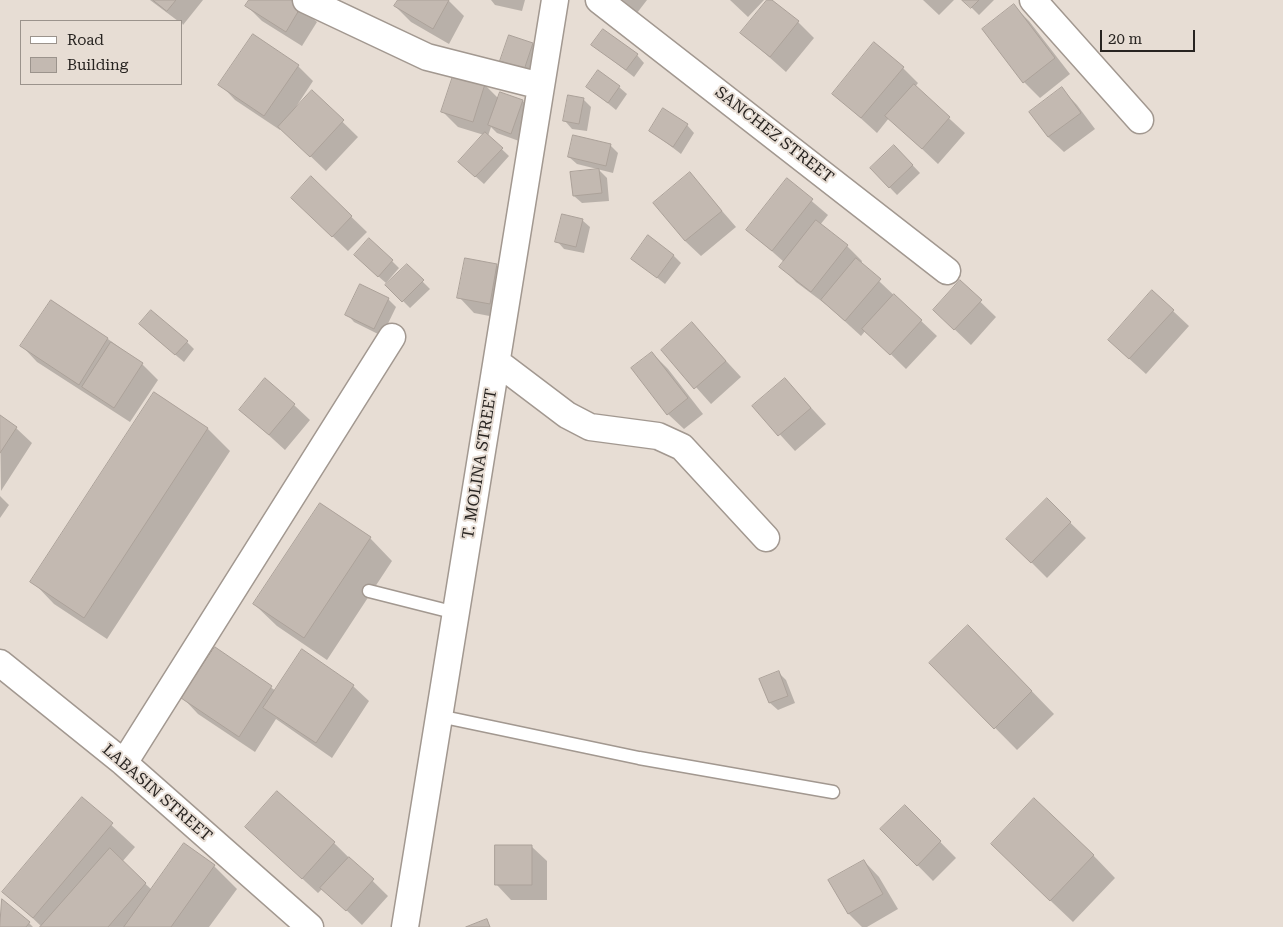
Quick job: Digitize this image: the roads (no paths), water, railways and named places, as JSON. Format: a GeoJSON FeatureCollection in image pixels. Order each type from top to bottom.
{"type":"FeatureCollection","features":[{"type":"Feature","properties":{"kind":"street"},"geometry":{"type":"LineString","coordinates":[[306,0],[427,57],[541,86]]}},
{"type":"Feature","properties":{"kind":"street","name":"T. MOLINA STREET"},"geometry":{"type":"LineString","coordinates":[[405,927],[555,0]]}},
{"type":"Feature","properties":{"kind":"street","name":"SANCHEZ STREET"},"geometry":{"type":"LineString","coordinates":[[599,0],[948,271]]}},
{"type":"Feature","properties":{"kind":"street"},"geometry":{"type":"LineString","coordinates":[[1033,0],[1140,120]]}},
{"type":"Feature","properties":{"kind":"street"},"geometry":{"type":"LineString","coordinates":[[124,763],[392,337]]}},
{"type":"Feature","properties":{"kind":"street"},"geometry":{"type":"LineString","coordinates":[[497,362],[567,415],[590,427],[658,436],[682,447],[766,538]]}},
{"type":"Feature","properties":{"kind":"street","name":"LABASIN STREET"},"geometry":{"type":"LineString","coordinates":[[0,663],[124,763],[310,927]]}},
{"type":"Feature","properties":{"kind":"lane"},"geometry":{"type":"LineString","coordinates":[[369,591],[456,613]]}},
{"type":"Feature","properties":{"kind":"lane"},"geometry":{"type":"LineString","coordinates":[[439,716],[639,758],[833,792]]}}]}
